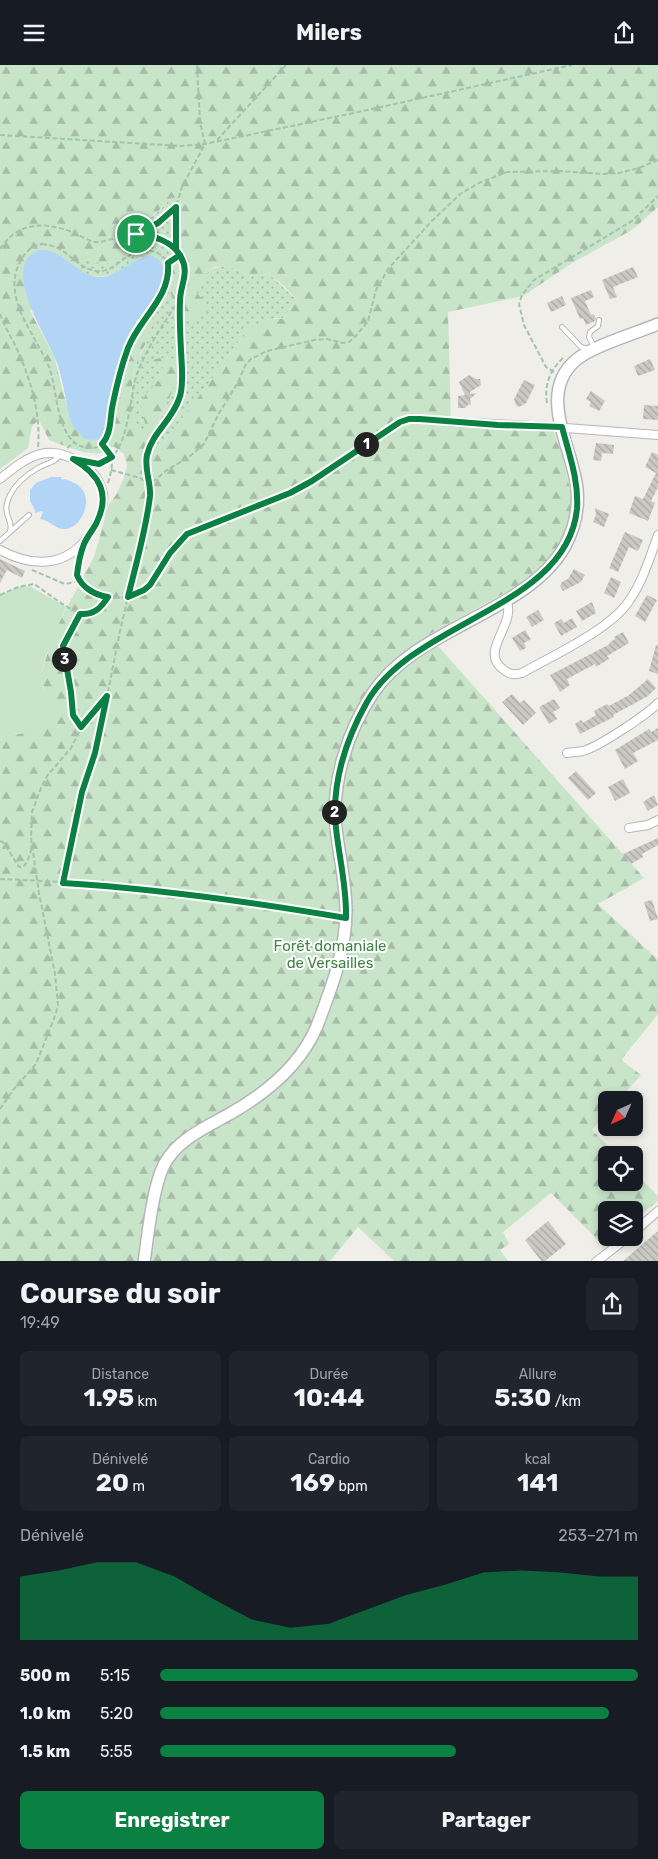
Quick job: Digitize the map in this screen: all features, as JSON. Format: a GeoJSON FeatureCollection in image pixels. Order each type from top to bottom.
{"type":"FeatureCollection","features":[{"type":"Feature","properties":{"kind":"main road"},"geometry":{"type":"LineString","coordinates":[[144,1261],[159,1177],[172,1153],[201,1129],[234,1111],[275,1082],[297,1062],[313,1035],[335,975],[344,939],[346,918],[345,896],[335,820],[335,793],[341,765],[361,713],[379,684],[402,661],[537,579],[554,561],[566,544],[574,524],[577,509],[577,487],[557,407],[558,391],[564,375],[578,358],[658,324]]}},
{"type":"Feature","properties":{"kind":"street"},"geometry":{"type":"LineString","coordinates":[[452,422],[562,427],[658,435]]}},
{"type":"Feature","properties":{"kind":"street"},"geometry":{"type":"LineString","coordinates":[[0,479],[15,466],[37,455],[63,451],[90,471],[100,485],[103,495],[103,505],[99,517],[84,543],[76,552],[56,561],[30,560],[10,555],[0,550]]}},
{"type":"Feature","properties":{"kind":"street"},"geometry":{"type":"LineString","coordinates":[[506,599],[510,606],[508,616],[494,652],[494,659],[498,665],[514,675],[522,673],[612,619],[629,602],[646,568],[658,535]]}},
{"type":"Feature","properties":{"kind":"street"},"geometry":{"type":"LineString","coordinates":[[567,753],[583,751],[599,743],[641,717],[658,703]]}},
{"type":"Feature","properties":{"kind":"street"},"geometry":{"type":"LineString","coordinates":[[629,828],[648,825],[658,820]]}},
{"type":"Feature","properties":{"kind":"street"},"geometry":{"type":"LineString","coordinates":[[643,1225],[657,1214]]}},
{"type":"Feature","properties":{"kind":"street"},"geometry":{"type":"LineString","coordinates":[[596,1261],[618,1246]]}},
{"type":"Feature","properties":{"kind":"lane"},"geometry":{"type":"LineString","coordinates":[[595,350],[589,337],[590,332],[598,325],[599,320]]}},
{"type":"Feature","properties":{"kind":"lane"},"geometry":{"type":"LineString","coordinates":[[562,327],[582,347],[595,350]]}},
{"type":"Feature","properties":{"kind":"lane"},"geometry":{"type":"LineString","coordinates":[[10,533],[11,524],[5,512],[7,502],[14,488],[26,475],[56,460],[63,451]]}},
{"type":"Feature","properties":{"kind":"lane"},"geometry":{"type":"LineString","coordinates":[[0,541],[29,515]]}},
{"type":"Feature","properties":{"kind":"path"},"geometry":{"type":"LineString","coordinates":[[176,250],[176,207],[182,187],[205,143],[200,122],[197,65]]}},
{"type":"Feature","properties":{"kind":"path"},"geometry":{"type":"LineString","coordinates":[[217,141],[286,65]]}},
{"type":"Feature","properties":{"kind":"path"},"geometry":{"type":"LineString","coordinates":[[0,135],[180,145],[205,143],[349,114],[572,65]]}},
{"type":"Feature","properties":{"kind":"path"},"geometry":{"type":"LineString","coordinates":[[150,485],[167,470],[189,457],[204,444],[246,364],[251,359],[267,351],[314,340],[327,339],[343,343],[349,342],[355,337],[368,321],[376,290],[388,269],[431,222],[460,194],[479,183],[507,172],[619,173],[639,168],[658,160]]}},
{"type":"Feature","properties":{"kind":"path"},"geometry":{"type":"LineString","coordinates":[[564,375],[552,371],[544,363],[524,325],[519,304],[522,295],[534,280],[627,225],[640,215],[658,196]]}},
{"type":"Feature","properties":{"kind":"path"},"geometry":{"type":"LineString","coordinates":[[0,249],[8,238],[20,229],[38,225],[58,227],[96,242],[136,234],[158,223],[176,207]]}},
{"type":"Feature","properties":{"kind":"path"},"geometry":{"type":"LineString","coordinates":[[63,883],[82,792],[96,748],[146,521],[150,485],[146,464],[148,451],[156,436],[173,413],[182,387],[180,299],[185,273],[180,255],[176,250],[154,237],[136,234]]}},
{"type":"Feature","properties":{"kind":"path"},"geometry":{"type":"LineString","coordinates":[[42,244],[60,249],[78,264],[87,269],[97,271],[115,267],[138,251],[154,252],[162,256],[168,263],[169,273],[161,298],[135,332],[128,349],[116,390],[109,432],[102,444],[89,448],[75,442],[61,423],[54,382],[49,367],[19,306],[14,283],[18,266],[22,257],[35,246],[42,244]]}},
{"type":"Feature","properties":{"kind":"path"},"geometry":{"type":"LineString","coordinates":[[168,263],[180,255]]}},
{"type":"Feature","properties":{"kind":"path"},"geometry":{"type":"LineString","coordinates":[[91,463],[99,464],[112,457],[123,437],[131,392],[137,374],[155,337],[180,299]]}},
{"type":"Feature","properties":{"kind":"path"},"geometry":{"type":"LineString","coordinates":[[0,314],[15,345],[38,413],[40,430],[37,455]]}},
{"type":"Feature","properties":{"kind":"path"},"geometry":{"type":"LineString","coordinates":[[84,543],[78,569],[79,581],[91,591],[100,595],[128,597],[144,590],[150,585],[170,553],[187,534],[290,493],[312,481],[400,422],[409,419],[420,419],[452,422]]}},
{"type":"Feature","properties":{"kind":"path"},"geometry":{"type":"LineString","coordinates":[[63,451],[75,442]]}},
{"type":"Feature","properties":{"kind":"path"},"geometry":{"type":"LineString","coordinates":[[102,444],[112,457]]}},
{"type":"Feature","properties":{"kind":"path"},"geometry":{"type":"LineString","coordinates":[[112,470],[140,478],[150,485]]}},
{"type":"Feature","properties":{"kind":"path"},"geometry":{"type":"LineString","coordinates":[[25,567],[65,583],[79,581]]}},
{"type":"Feature","properties":{"kind":"path"},"geometry":{"type":"LineString","coordinates":[[0,595],[18,587],[34,584],[66,607],[80,614],[94,612],[108,597]]}},
{"type":"Feature","properties":{"kind":"path"},"geometry":{"type":"LineString","coordinates":[[80,614],[63,646],[73,715],[81,727]]}},
{"type":"Feature","properties":{"kind":"path"},"geometry":{"type":"LineString","coordinates":[[0,1109],[36,1063],[58,1005],[55,974],[32,846],[32,812],[38,793],[47,777],[71,748],[81,727],[107,696]]}},
{"type":"Feature","properties":{"kind":"path"},"geometry":{"type":"LineString","coordinates":[[0,841],[4,843],[20,867],[27,863],[32,846]]}},
{"type":"Feature","properties":{"kind":"path"},"geometry":{"type":"LineString","coordinates":[[0,879],[110,886],[222,899],[346,918]]}},
{"type":"Feature","properties":{"kind":"green space","name":"Forêt domaniale de Versailles"},"geometry":{"type":"Polygon","coordinates":[[[0,65],[658,65],[658,207],[632,230],[572,263],[523,296],[448,312],[451,426],[551,426],[563,457],[573,504],[558,551],[521,584],[430,634],[438,646],[644,878],[598,904],[658,960],[658,1014],[621,1060],[641,1075],[627,1091],[598,1091],[598,1123],[592,1130],[608,1146],[598,1146],[598,1191],[643,1191],[643,1181],[658,1196],[658,1201],[643,1213],[643,1201],[598,1201],[598,1240],[551,1193],[503,1232],[509,1244],[500,1250],[508,1261],[394,1261],[358,1227],[330,1261],[0,1261],[0,737],[18,734],[47,695],[40,676],[56,628],[94,557],[109,504],[116,495],[124,478],[127,465],[124,454],[113,446],[110,452],[86,453],[49,440],[39,420],[32,426],[28,448],[0,469],[0,65]],[[172,197],[145,222],[125,231],[130,239],[145,243],[117,261],[104,264],[79,257],[79,270],[70,263],[30,311],[54,356],[67,407],[108,408],[117,366],[128,336],[133,327],[147,324],[147,340],[138,358],[132,381],[132,410],[137,428],[142,436],[146,435],[142,408],[143,399],[158,382],[163,366],[156,362],[146,367],[146,364],[161,358],[176,359],[178,366],[177,375],[152,436],[148,456],[154,456],[246,331],[264,319],[282,319],[297,300],[269,274],[250,276],[228,266],[214,267],[203,277],[196,292],[205,302],[204,313],[193,320],[186,319],[173,302],[171,294],[161,285],[165,268],[162,263],[182,250],[179,215],[181,201],[172,197]]]}},
{"type":"Feature","properties":{"kind":"green space"},"geometry":{"type":"Polygon","coordinates":[[[172,197],[181,201],[179,215],[182,250],[162,263],[159,260],[141,257],[119,271],[104,276],[88,274],[79,270],[79,257],[104,264],[117,261],[144,243],[130,239],[124,231],[151,218],[172,197]]]}},
{"type":"Feature","properties":{"kind":"green space"},"geometry":{"type":"Polygon","coordinates":[[[228,266],[250,276],[269,274],[297,300],[282,319],[274,318],[246,331],[154,456],[147,456],[153,432],[164,410],[178,371],[168,357],[157,362],[163,366],[160,381],[151,390],[142,410],[147,428],[146,435],[142,436],[137,428],[132,411],[132,382],[138,358],[147,342],[147,324],[133,327],[149,307],[161,285],[171,294],[173,302],[196,292],[204,276],[211,270],[228,266]]]}},
{"type":"Feature","properties":{"kind":"green space"},"geometry":{"type":"Polygon","coordinates":[[[30,586],[66,607],[47,653],[41,677],[46,692],[63,713],[45,730],[0,737],[0,595],[18,587],[30,586]]]}},
{"type":"Feature","properties":{"kind":"water"},"geometry":{"type":"Polygon","coordinates":[[[39,250],[56,253],[84,273],[92,276],[101,277],[109,275],[135,261],[151,256],[159,259],[165,268],[163,279],[155,296],[128,336],[109,398],[105,430],[103,436],[97,440],[85,439],[74,428],[70,419],[57,363],[28,300],[23,270],[28,258],[39,250]]]}},
{"type":"Feature","properties":{"kind":"water"},"geometry":{"type":"Polygon","coordinates":[[[51,477],[61,477],[62,480],[73,482],[84,493],[86,506],[84,512],[72,527],[62,529],[56,527],[40,519],[43,512],[35,513],[30,501],[30,490],[36,483],[51,477]]]}},
{"type":"Feature","properties":{"kind":"building"},"geometry":{"type":"Polygon","coordinates":[[[633,267],[638,277],[613,287],[617,297],[610,299],[602,280],[633,267]]]}},
{"type":"Feature","properties":{"kind":"building"},"geometry":{"type":"Polygon","coordinates":[[[591,290],[594,297],[585,301],[591,315],[593,314],[596,318],[595,321],[586,325],[583,318],[580,319],[571,298],[591,290]]]}},
{"type":"Feature","properties":{"kind":"building"},"geometry":{"type":"Polygon","coordinates":[[[562,296],[566,305],[551,312],[547,303],[562,296]]]}},
{"type":"Feature","properties":{"kind":"building"},"geometry":{"type":"Polygon","coordinates":[[[650,359],[655,370],[638,376],[634,366],[650,359]]]}},
{"type":"Feature","properties":{"kind":"building"},"geometry":{"type":"Polygon","coordinates":[[[469,375],[480,379],[481,385],[470,392],[470,394],[477,393],[470,399],[471,406],[469,404],[465,408],[458,408],[458,396],[465,395],[459,382],[469,375]]]}},
{"type":"Feature","properties":{"kind":"building"},"geometry":{"type":"Polygon","coordinates":[[[524,380],[535,385],[526,403],[519,407],[514,399],[524,380]]]}},
{"type":"Feature","properties":{"kind":"building"},"geometry":{"type":"Polygon","coordinates":[[[591,391],[605,401],[599,411],[589,406],[591,402],[586,399],[591,391]]]}},
{"type":"Feature","properties":{"kind":"building"},"geometry":{"type":"Polygon","coordinates":[[[644,405],[658,406],[658,420],[643,419],[644,405]]]}},
{"type":"Feature","properties":{"kind":"building"},"geometry":{"type":"Polygon","coordinates":[[[596,443],[614,445],[613,454],[602,453],[601,461],[593,460],[596,443]]]}},
{"type":"Feature","properties":{"kind":"building"},"geometry":{"type":"Polygon","coordinates":[[[652,452],[658,455],[658,487],[651,501],[655,503],[648,521],[629,513],[635,496],[643,499],[656,473],[645,467],[652,452]]]}},
{"type":"Feature","properties":{"kind":"building"},"geometry":{"type":"Polygon","coordinates":[[[595,508],[609,514],[604,527],[593,522],[596,515],[595,508]]]}},
{"type":"Feature","properties":{"kind":"building"},"geometry":{"type":"Polygon","coordinates":[[[625,532],[643,540],[638,551],[629,547],[618,572],[609,568],[625,532]]]}},
{"type":"Feature","properties":{"kind":"building"},"geometry":{"type":"Polygon","coordinates":[[[0,559],[25,571],[22,578],[7,570],[0,583],[0,559]]]}},
{"type":"Feature","properties":{"kind":"building"},"geometry":{"type":"Polygon","coordinates":[[[574,569],[585,575],[581,582],[563,591],[560,586],[562,582],[568,579],[574,569]]]}},
{"type":"Feature","properties":{"kind":"building"},"geometry":{"type":"Polygon","coordinates":[[[611,577],[621,582],[614,598],[604,593],[611,577]]]}},
{"type":"Feature","properties":{"kind":"building"},"geometry":{"type":"Polygon","coordinates":[[[647,595],[657,600],[645,622],[635,616],[647,595]]]}},
{"type":"Feature","properties":{"kind":"building"},"geometry":{"type":"Polygon","coordinates":[[[592,602],[596,613],[582,621],[576,611],[592,602]]]}},
{"type":"Feature","properties":{"kind":"building"},"geometry":{"type":"Polygon","coordinates":[[[538,610],[544,620],[532,627],[526,617],[538,610]]]}},
{"type":"Feature","properties":{"kind":"building"},"geometry":{"type":"Polygon","coordinates":[[[572,618],[577,627],[561,636],[554,623],[561,619],[564,623],[572,618]]]}},
{"type":"Feature","properties":{"kind":"building"},"geometry":{"type":"Polygon","coordinates":[[[525,630],[531,639],[524,643],[526,648],[520,651],[512,638],[525,630]]]}},
{"type":"Feature","properties":{"kind":"building"},"geometry":{"type":"Polygon","coordinates":[[[623,632],[629,643],[607,656],[609,659],[596,667],[595,664],[567,679],[570,685],[560,692],[550,675],[610,644],[615,639],[614,637],[623,632]]]}},
{"type":"Feature","properties":{"kind":"building"},"geometry":{"type":"Polygon","coordinates":[[[656,645],[658,646],[658,674],[649,671],[656,645]]]}},
{"type":"Feature","properties":{"kind":"building"},"geometry":{"type":"Polygon","coordinates":[[[648,679],[656,688],[648,696],[613,715],[614,717],[580,734],[575,724],[581,720],[583,723],[596,715],[594,711],[607,704],[609,706],[629,695],[648,679]]]}},
{"type":"Feature","properties":{"kind":"building"},"geometry":{"type":"Polygon","coordinates":[[[512,694],[520,703],[524,700],[536,713],[523,725],[502,702],[512,694]]]}},
{"type":"Feature","properties":{"kind":"building"},"geometry":{"type":"Polygon","coordinates":[[[554,699],[560,708],[553,712],[557,719],[549,724],[539,707],[554,699]]]}},
{"type":"Feature","properties":{"kind":"building"},"geometry":{"type":"Polygon","coordinates":[[[658,728],[658,740],[633,753],[638,761],[625,769],[615,750],[649,729],[651,732],[658,728]]]}},
{"type":"Feature","properties":{"kind":"building"},"geometry":{"type":"Polygon","coordinates":[[[576,771],[596,793],[588,800],[568,778],[576,771]]]}},
{"type":"Feature","properties":{"kind":"building"},"geometry":{"type":"Polygon","coordinates":[[[623,779],[630,793],[615,801],[608,787],[623,779]]]}},
{"type":"Feature","properties":{"kind":"building"},"geometry":{"type":"Polygon","coordinates":[[[654,795],[658,805],[648,811],[643,802],[654,795]]]}},
{"type":"Feature","properties":{"kind":"building"},"geometry":{"type":"Polygon","coordinates":[[[658,838],[658,845],[642,854],[643,857],[631,864],[623,854],[658,838]]]}},
{"type":"Feature","properties":{"kind":"building"},"geometry":{"type":"Polygon","coordinates":[[[652,900],[658,919],[650,921],[644,902],[652,900]]]}},
{"type":"Feature","properties":{"kind":"building"},"geometry":{"type":"Polygon","coordinates":[[[548,1221],[566,1244],[545,1261],[541,1261],[525,1240],[548,1221]]]}},
{"type":"Feature","properties":{"kind":"building"},"geometry":{"type":"Polygon","coordinates":[[[658,1231],[658,1261],[623,1261],[640,1246],[643,1246],[643,1244],[658,1231]]]}},
{"type":"Feature","properties":{"kind":"route"},"geometry":{"type":"LineString","coordinates":[[136,234],[158,223],[176,207],[176,250],[180,255],[168,263],[167,283],[161,298],[135,332],[128,349],[116,390],[109,432],[102,444],[112,457],[99,464],[73,459],[96,477],[103,495],[103,505],[99,517],[84,543],[77,575],[79,581],[91,591],[108,597],[94,612],[80,614],[63,646],[73,715],[81,727],[107,696],[98,742],[82,792],[80,809],[63,883],[110,886],[264,904],[346,918],[345,896],[334,813],[335,793],[343,760],[361,713],[379,684],[402,661],[426,645],[517,593],[537,579],[561,552],[574,524],[577,509],[577,487],[562,427],[498,425],[420,419],[409,419],[400,422],[391,426],[312,481],[290,493],[187,534],[176,544],[150,585],[137,594],[128,597],[146,521],[150,495],[146,464],[148,451],[156,436],[173,413],[182,387],[180,299],[185,273],[184,262],[180,255],[176,250],[162,240],[136,234]]}}]}
